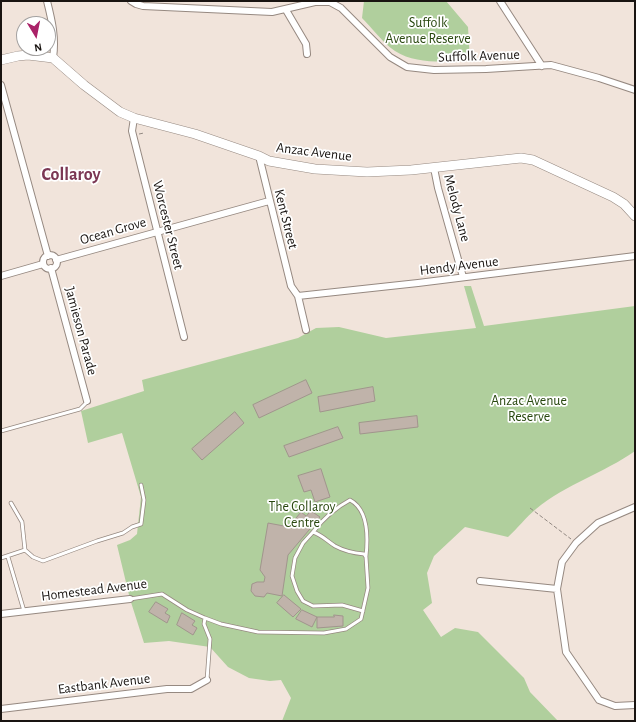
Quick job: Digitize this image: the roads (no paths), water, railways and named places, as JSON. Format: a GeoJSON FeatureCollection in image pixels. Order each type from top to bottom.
{"type":"FeatureCollection","features":[{"type":"Feature","properties":{"kind":"street"},"geometry":{"type":"LineString","coordinates":[[1,60],[28,55],[53,58],[54,33],[47,1]]}},
{"type":"Feature","properties":{"kind":"street","name":"Suffolk Avenue"},"geometry":{"type":"LineString","coordinates":[[131,1],[143,6],[272,12],[286,10],[315,2],[330,2],[342,8],[390,57],[407,68],[434,70],[486,69],[551,65],[600,78],[635,90]]}},
{"type":"Feature","properties":{"kind":"street"},"geometry":{"type":"LineString","coordinates":[[500,1],[542,66]]}},
{"type":"Feature","properties":{"kind":"street"},"geometry":{"type":"LineString","coordinates":[[286,10],[306,44],[307,54]]}},
{"type":"Feature","properties":{"kind":"street","name":"Anzac Avenue"},"geometry":{"type":"LineString","coordinates":[[53,58],[84,85],[120,112],[134,118],[195,134],[259,156],[269,161],[315,169],[367,172],[434,168],[522,158],[533,160],[613,197],[624,204],[635,216]]}},
{"type":"Feature","properties":{"kind":"street"},"geometry":{"type":"LineString","coordinates":[[1,85],[48,256]]}},
{"type":"Feature","properties":{"kind":"street","name":"Worcester Street"},"geometry":{"type":"LineString","coordinates":[[134,118],[132,131],[184,337]]}},
{"type":"Feature","properties":{"kind":"street","name":"Kent Street"},"geometry":{"type":"LineString","coordinates":[[259,156],[291,286],[298,296]]}},
{"type":"Feature","properties":{"kind":"street","name":"Melody Lane"},"geometry":{"type":"LineString","coordinates":[[434,168],[438,188],[463,277]]}},
{"type":"Feature","properties":{"kind":"street","name":"Ocean Grove"},"geometry":{"type":"LineString","coordinates":[[56,260],[269,201]]}},
{"type":"Feature","properties":{"kind":"street"},"geometry":{"type":"LineString","coordinates":[[43,264],[46,268],[51,268],[55,265],[56,260],[53,256],[48,256]]}},
{"type":"Feature","properties":{"kind":"street"},"geometry":{"type":"LineString","coordinates":[[43,264],[44,259],[48,256]]}},
{"type":"Feature","properties":{"kind":"street","name":"Hendy Avenue"},"geometry":{"type":"LineString","coordinates":[[298,296],[635,256]]}},
{"type":"Feature","properties":{"kind":"street"},"geometry":{"type":"LineString","coordinates":[[1,276],[43,264]]}},
{"type":"Feature","properties":{"kind":"street","name":"Jamieson Parade"},"geometry":{"type":"LineString","coordinates":[[51,268],[88,401]]}},
{"type":"Feature","properties":{"kind":"street"},"geometry":{"type":"LineString","coordinates":[[298,296],[306,330]]}},
{"type":"Feature","properties":{"kind":"street"},"geometry":{"type":"LineString","coordinates":[[635,507],[598,523],[576,543],[562,562],[557,589],[566,652],[599,700],[614,706],[635,705]]}},
{"type":"Feature","properties":{"kind":"street"},"geometry":{"type":"LineString","coordinates":[[480,581],[557,589]]}},
{"type":"Feature","properties":{"kind":"street","name":"Homestead Avenue"},"geometry":{"type":"LineString","coordinates":[[1,614],[130,599]]}},
{"type":"Feature","properties":{"kind":"street","name":"Eastbank Avenue"},"geometry":{"type":"LineString","coordinates":[[1,709],[167,689],[191,689],[208,680]]}},
{"type":"Feature","properties":{"kind":"lane"},"geometry":{"type":"LineString","coordinates":[[1,431],[80,409],[88,401]]}},
{"type":"Feature","properties":{"kind":"lane"},"geometry":{"type":"LineString","coordinates":[[11,503],[22,522],[26,550],[33,557],[43,561],[97,541],[123,534],[132,527],[142,524],[144,500],[141,485]]}},
{"type":"Feature","properties":{"kind":"lane","name":"Homestead Avenue"},"geometry":{"type":"LineString","coordinates":[[130,599],[162,594],[187,610],[205,618],[221,624],[258,632],[324,633],[346,629],[361,619],[368,588],[366,557],[367,536],[365,521],[357,504],[350,500],[340,505],[313,532]]}},
{"type":"Feature","properties":{"kind":"lane"},"geometry":{"type":"LineString","coordinates":[[363,611],[342,604],[313,606],[303,601],[297,591],[292,576],[295,558],[303,543],[313,532],[321,535],[334,546],[353,553],[364,554],[366,557]]}},
{"type":"Feature","properties":{"kind":"lane"},"geometry":{"type":"LineString","coordinates":[[1,558],[26,550]]}},
{"type":"Feature","properties":{"kind":"lane"},"geometry":{"type":"LineString","coordinates":[[8,557],[24,611]]}},
{"type":"Feature","properties":{"kind":"lane"},"geometry":{"type":"LineString","coordinates":[[205,618],[204,624],[210,639],[208,680]]}},
{"type":"Feature","properties":{"kind":"district","name":"Collaroy"},"geometry":{"type":"Point","coordinates":[71,175]}},
{"type":"Feature","properties":{"kind":"park label","name":"Suffolk Avenue Reserve"},"geometry":{"type":"Point","coordinates":[428,32]}},
{"type":"Feature","properties":{"kind":"park label","name":"Anzac Avenue Reserve"},"geometry":{"type":"Point","coordinates":[529,410]}},
{"type":"Feature","properties":{"kind":"park label","name":"The Collaroy Centre"},"geometry":{"type":"Point","coordinates":[302,516]}}]}
